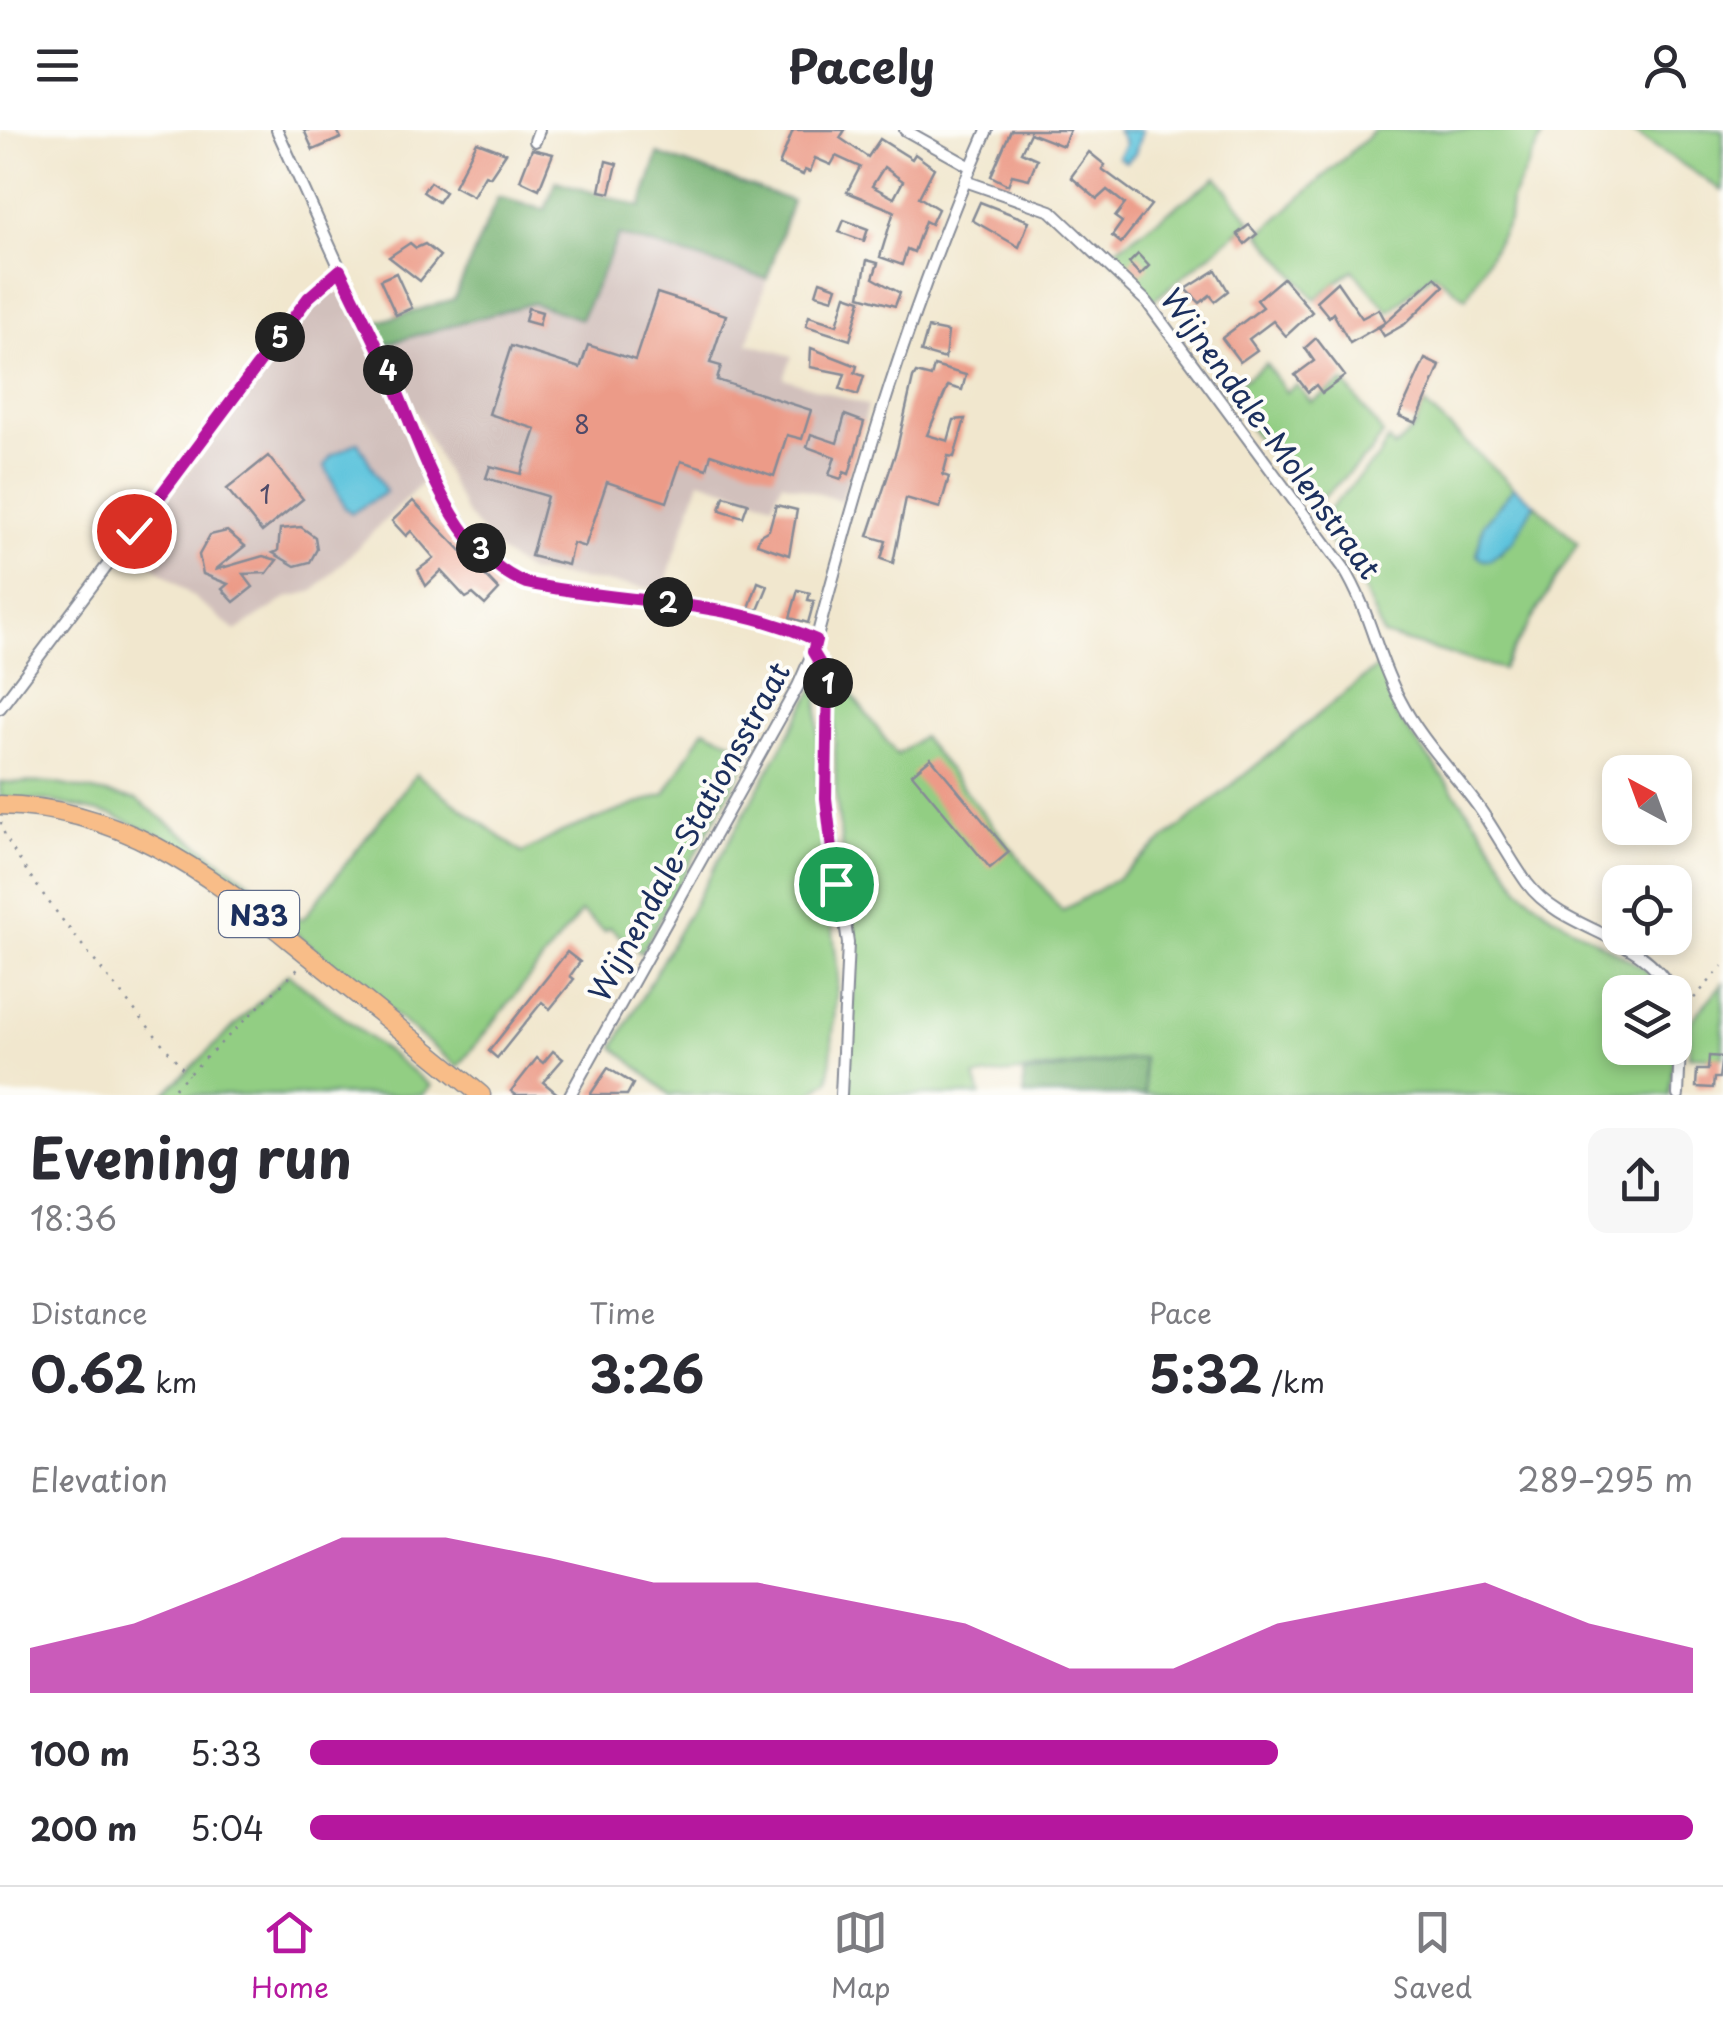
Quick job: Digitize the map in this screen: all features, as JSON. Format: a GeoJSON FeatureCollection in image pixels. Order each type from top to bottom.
{"type":"FeatureCollection","features":[{"type":"Feature","properties":{"kind":"main road","name":"N33"},"geometry":{"type":"LineString","coordinates":[[0,805],[76,815],[146,839],[226,888],[480,1095]]}},
{"type":"Feature","properties":{"kind":"street"},"geometry":{"type":"LineString","coordinates":[[277,130],[443,495],[470,535],[502,570],[526,583],[712,609],[788,627],[816,640]]}},
{"type":"Feature","properties":{"kind":"street"},"geometry":{"type":"LineString","coordinates":[[905,130],[971,167]]}},
{"type":"Feature","properties":{"kind":"street","name":"Wijnendale-Stationsstraat"},"geometry":{"type":"LineString","coordinates":[[570,1095],[757,766],[813,652],[880,406],[922,284],[987,130]]}},
{"type":"Feature","properties":{"kind":"street","name":"Wijnendale-Molenstraat"},"geometry":{"type":"LineString","coordinates":[[965,180],[1051,211],[1147,302],[1343,567],[1367,608],[1392,684],[1406,712],[1478,807],[1527,883],[1547,902],[1642,957],[1657,975]]}},
{"type":"Feature","properties":{"kind":"street"},"geometry":{"type":"LineString","coordinates":[[0,708],[308,298],[340,270]]}},
{"type":"Feature","properties":{"kind":"street"},"geometry":{"type":"LineString","coordinates":[[813,652],[828,677],[826,798],[848,943],[840,1095]]}},
{"type":"Feature","properties":{"kind":"street"},"geometry":{"type":"LineString","coordinates":[[1678,1065],[1678,1095]]}},
{"type":"Feature","properties":{"kind":"path"},"geometry":{"type":"LineString","coordinates":[[0,805],[1,835],[188,1075]]}},
{"type":"Feature","properties":{"kind":"path"},"geometry":{"type":"LineString","coordinates":[[167,1095],[310,955]]}},
{"type":"Feature","properties":{"kind":"path"},"geometry":{"type":"LineString","coordinates":[[1692,1001],[1723,966]]}},
{"type":"Feature","properties":{"kind":"shaded area"},"geometry":{"type":"Polygon","coordinates":[[[619,235],[767,279],[748,343],[792,356],[784,378],[868,406],[842,501],[782,482],[773,503],[700,480],[663,590],[528,572],[493,547],[466,513],[382,345],[533,303],[619,235]]]}},
{"type":"Feature","properties":{"kind":"shaded area"},"geometry":{"type":"Polygon","coordinates":[[[338,290],[351,300],[429,476],[314,591],[287,598],[236,631],[130,547],[324,293],[338,290]]]}},
{"type":"Feature","properties":{"kind":"green space"},"geometry":{"type":"Polygon","coordinates":[[[1375,130],[1545,130],[1511,200],[1509,221],[1466,298],[1433,273],[1389,312],[1353,270],[1315,299],[1260,234],[1375,130]]]}},
{"type":"Feature","properties":{"kind":"green space"},"geometry":{"type":"Polygon","coordinates":[[[1630,130],[1723,130],[1723,191],[1630,130]]]}},
{"type":"Feature","properties":{"kind":"green space"},"geometry":{"type":"Polygon","coordinates":[[[658,154],[792,201],[767,279],[619,235],[581,319],[533,303],[382,345],[375,323],[454,299],[498,197],[545,210],[556,181],[641,207],[658,154]]]}},
{"type":"Feature","properties":{"kind":"green space"},"geometry":{"type":"Polygon","coordinates":[[[1217,177],[1251,221],[1153,301],[1109,255],[1217,177]]]}},
{"type":"Feature","properties":{"kind":"green space"},"geometry":{"type":"Polygon","coordinates":[[[1266,364],[1286,392],[1297,385],[1311,402],[1344,382],[1383,434],[1370,453],[1314,506],[1288,480],[1225,394],[1266,364]]]}},
{"type":"Feature","properties":{"kind":"green space"},"geometry":{"type":"Polygon","coordinates":[[[1424,404],[1514,487],[1483,525],[1477,555],[1483,560],[1501,553],[1534,503],[1578,543],[1502,669],[1383,635],[1365,592],[1320,527],[1321,518],[1378,457],[1388,440],[1394,448],[1415,427],[1424,404]]]}},
{"type":"Feature","properties":{"kind":"green space"},"geometry":{"type":"Polygon","coordinates":[[[833,662],[843,683],[897,755],[922,737],[1062,911],[1116,879],[1381,664],[1397,716],[1480,826],[1520,889],[1553,916],[1602,944],[1602,955],[1621,955],[1645,969],[1648,975],[1602,975],[1602,1065],[1673,1065],[1669,1095],[1145,1095],[1142,1058],[975,1077],[981,1095],[846,1095],[855,954],[836,797],[833,662]]]}},
{"type":"Feature","properties":{"kind":"green space"},"geometry":{"type":"Polygon","coordinates":[[[818,682],[818,797],[838,974],[829,1080],[809,1095],[670,1095],[614,1047],[818,682]]]}},
{"type":"Feature","properties":{"kind":"green space"},"geometry":{"type":"Polygon","coordinates":[[[704,729],[752,751],[641,953],[609,927],[605,931],[581,912],[458,1067],[229,879],[168,839],[112,815],[50,801],[0,798],[0,782],[53,783],[137,800],[302,920],[416,774],[522,853],[564,831],[665,794],[704,729]]]}},
{"type":"Feature","properties":{"kind":"green space"},"geometry":{"type":"Polygon","coordinates":[[[288,974],[431,1086],[422,1095],[163,1095],[288,974]]]}},
{"type":"Feature","properties":{"kind":"green space"},"geometry":{"type":"Polygon","coordinates":[[[1723,983],[1723,1058],[1692,1056],[1692,1020],[1723,983]]]}},
{"type":"Feature","properties":{"kind":"green space"},"geometry":{"type":"Polygon","coordinates":[[[1143,1058],[1145,1095],[1024,1095],[1023,1074],[1143,1058]]]}},
{"type":"Feature","properties":{"kind":"water"},"geometry":{"type":"Polygon","coordinates":[[[1117,130],[1142,130],[1135,154],[1126,162],[1118,157],[1125,144],[1117,130]]]}},
{"type":"Feature","properties":{"kind":"water"},"geometry":{"type":"Polygon","coordinates":[[[358,442],[386,492],[352,513],[345,508],[325,466],[331,456],[358,442]]]}},
{"type":"Feature","properties":{"kind":"water"},"geometry":{"type":"Polygon","coordinates":[[[1514,487],[1534,503],[1514,540],[1490,560],[1483,560],[1477,555],[1483,525],[1514,487]]]}},
{"type":"Feature","properties":{"kind":"building"},"geometry":{"type":"Polygon","coordinates":[[[304,130],[337,130],[341,138],[313,150],[304,130]]]}},
{"type":"Feature","properties":{"kind":"building"},"geometry":{"type":"Polygon","coordinates":[[[793,130],[845,130],[840,138],[868,157],[880,139],[912,159],[915,154],[934,168],[919,197],[938,209],[931,224],[925,221],[914,252],[907,249],[902,265],[880,257],[894,211],[847,192],[860,167],[836,156],[831,165],[815,158],[810,172],[805,170],[803,175],[779,165],[793,130]],[[884,167],[872,186],[894,198],[903,181],[884,167]]]}},
{"type":"Feature","properties":{"kind":"building"},"geometry":{"type":"Polygon","coordinates":[[[1011,130],[1070,130],[1063,146],[1030,133],[1021,152],[1037,159],[1029,179],[1012,175],[1008,185],[991,176],[1011,130]]]}},
{"type":"Feature","properties":{"kind":"building"},"geometry":{"type":"Polygon","coordinates":[[[477,142],[506,153],[490,177],[485,175],[473,196],[454,186],[477,142]]]}},
{"type":"Feature","properties":{"kind":"building"},"geometry":{"type":"Polygon","coordinates":[[[532,149],[553,154],[539,189],[520,180],[532,149]]]}},
{"type":"Feature","properties":{"kind":"building"},"geometry":{"type":"Polygon","coordinates":[[[1089,152],[1105,165],[1102,169],[1151,205],[1121,243],[1112,236],[1122,222],[1115,217],[1125,204],[1107,190],[1097,199],[1071,177],[1089,152]]]}},
{"type":"Feature","properties":{"kind":"building"},"geometry":{"type":"Polygon","coordinates":[[[606,161],[617,164],[610,193],[600,191],[606,161]]]}},
{"type":"Feature","properties":{"kind":"building"},"geometry":{"type":"Polygon","coordinates":[[[430,182],[445,192],[438,202],[423,192],[430,182]]]}},
{"type":"Feature","properties":{"kind":"building"},"geometry":{"type":"Polygon","coordinates":[[[980,202],[1029,221],[1019,247],[972,220],[980,202]]]}},
{"type":"Feature","properties":{"kind":"building"},"geometry":{"type":"Polygon","coordinates":[[[844,220],[868,229],[864,241],[839,232],[844,220]]]}},
{"type":"Feature","properties":{"kind":"building"},"geometry":{"type":"Polygon","coordinates":[[[1249,225],[1257,234],[1245,244],[1237,234],[1249,225]]]}},
{"type":"Feature","properties":{"kind":"building"},"geometry":{"type":"Polygon","coordinates":[[[410,243],[416,248],[425,244],[440,256],[420,281],[389,257],[410,243]]]}},
{"type":"Feature","properties":{"kind":"building"},"geometry":{"type":"Polygon","coordinates":[[[1138,254],[1149,266],[1140,275],[1129,263],[1138,254]]]}},
{"type":"Feature","properties":{"kind":"building"},"geometry":{"type":"Polygon","coordinates":[[[867,260],[878,263],[873,278],[900,293],[895,306],[860,296],[867,260]]]}},
{"type":"Feature","properties":{"kind":"building"},"geometry":{"type":"Polygon","coordinates":[[[1216,270],[1228,291],[1215,301],[1210,295],[1200,303],[1186,289],[1216,270]]]}},
{"type":"Feature","properties":{"kind":"building"},"geometry":{"type":"Polygon","coordinates":[[[396,273],[412,308],[396,315],[380,280],[396,273]]]}},
{"type":"Feature","properties":{"kind":"building"},"geometry":{"type":"Polygon","coordinates":[[[1435,277],[1444,286],[1405,324],[1384,336],[1379,328],[1435,277]]]}},
{"type":"Feature","properties":{"kind":"building"},"geometry":{"type":"Polygon","coordinates":[[[1283,278],[1312,312],[1286,336],[1273,321],[1249,339],[1257,350],[1240,362],[1222,338],[1263,307],[1257,300],[1283,278]]]}},
{"type":"Feature","properties":{"kind":"building"},"geometry":{"type":"Polygon","coordinates":[[[820,281],[837,287],[833,299],[816,294],[820,281]]]}},
{"type":"Feature","properties":{"kind":"building"},"geometry":{"type":"Polygon","coordinates":[[[1337,282],[1362,318],[1379,309],[1386,322],[1350,343],[1333,313],[1329,317],[1316,301],[1337,282]]]}},
{"type":"Feature","properties":{"kind":"building"},"geometry":{"type":"Polygon","coordinates":[[[657,293],[726,315],[710,363],[721,366],[717,380],[811,410],[802,439],[787,435],[774,476],[711,454],[707,469],[681,461],[667,502],[607,482],[585,547],[573,543],[568,565],[531,556],[547,496],[486,478],[490,466],[521,474],[536,429],[489,414],[511,346],[580,368],[588,345],[635,360],[657,293]]]}},
{"type":"Feature","properties":{"kind":"building"},"geometry":{"type":"Polygon","coordinates":[[[846,295],[861,300],[850,340],[806,326],[809,316],[837,325],[846,295]]]}},
{"type":"Feature","properties":{"kind":"building"},"geometry":{"type":"Polygon","coordinates":[[[528,308],[542,312],[539,325],[525,321],[528,308]]]}},
{"type":"Feature","properties":{"kind":"building"},"geometry":{"type":"Polygon","coordinates":[[[928,328],[948,332],[945,359],[921,352],[928,328]]]}},
{"type":"Feature","properties":{"kind":"building"},"geometry":{"type":"Polygon","coordinates":[[[1316,338],[1345,376],[1322,393],[1316,385],[1308,392],[1295,375],[1314,361],[1305,348],[1316,338]]]}},
{"type":"Feature","properties":{"kind":"building"},"geometry":{"type":"Polygon","coordinates":[[[811,348],[857,366],[855,373],[864,376],[858,395],[840,389],[845,374],[810,367],[811,348]]]}},
{"type":"Feature","properties":{"kind":"building"},"geometry":{"type":"Polygon","coordinates":[[[1425,359],[1440,366],[1416,423],[1399,416],[1425,359]]]}},
{"type":"Feature","properties":{"kind":"building"},"geometry":{"type":"Polygon","coordinates":[[[934,366],[966,375],[962,390],[948,386],[927,435],[948,441],[954,420],[965,419],[954,457],[948,456],[943,475],[949,477],[940,508],[906,498],[893,563],[881,559],[886,541],[868,536],[897,448],[913,378],[916,373],[931,377],[934,366]]]}},
{"type":"Feature","properties":{"kind":"building"},"geometry":{"type":"Polygon","coordinates":[[[845,415],[864,422],[849,474],[844,472],[841,479],[829,475],[835,457],[807,447],[811,434],[837,443],[845,415]]]}},
{"type":"Feature","properties":{"kind":"building"},"geometry":{"type":"Polygon","coordinates":[[[268,456],[303,499],[262,532],[227,489],[268,456]]]}},
{"type":"Feature","properties":{"kind":"building"},"geometry":{"type":"Polygon","coordinates":[[[724,496],[748,503],[743,517],[720,510],[724,496]]]}},
{"type":"Feature","properties":{"kind":"building"},"geometry":{"type":"Polygon","coordinates":[[[413,501],[499,590],[485,605],[473,594],[466,598],[441,571],[426,586],[418,570],[434,558],[411,531],[406,536],[392,521],[413,501]]]}},
{"type":"Feature","properties":{"kind":"building"},"geometry":{"type":"Polygon","coordinates":[[[776,505],[797,510],[789,555],[757,544],[760,535],[769,530],[776,505]]]}},
{"type":"Feature","properties":{"kind":"building"},"geometry":{"type":"Polygon","coordinates":[[[301,527],[315,537],[317,549],[310,562],[295,566],[273,553],[278,551],[280,529],[301,527]]]}},
{"type":"Feature","properties":{"kind":"building"},"geometry":{"type":"Polygon","coordinates":[[[227,531],[245,546],[215,570],[263,556],[277,560],[267,573],[243,574],[253,587],[234,602],[222,589],[228,584],[203,574],[199,555],[210,535],[227,531]]]}},
{"type":"Feature","properties":{"kind":"building"},"geometry":{"type":"Polygon","coordinates":[[[758,582],[768,586],[758,610],[749,608],[758,582]]]}},
{"type":"Feature","properties":{"kind":"building"},"geometry":{"type":"Polygon","coordinates":[[[798,590],[810,593],[808,600],[814,601],[808,623],[790,618],[798,590]]]}},
{"type":"Feature","properties":{"kind":"building"},"geometry":{"type":"Polygon","coordinates":[[[931,758],[1009,852],[990,868],[912,774],[931,758]]]}},
{"type":"Feature","properties":{"kind":"building"},"geometry":{"type":"Polygon","coordinates":[[[567,952],[580,962],[570,976],[574,979],[550,1009],[542,1002],[497,1058],[489,1051],[567,952]]]}},
{"type":"Feature","properties":{"kind":"building"},"geometry":{"type":"Polygon","coordinates":[[[553,1051],[563,1059],[543,1082],[559,1095],[516,1095],[511,1091],[537,1058],[543,1063],[553,1051]]]}},
{"type":"Feature","properties":{"kind":"building"},"geometry":{"type":"Polygon","coordinates":[[[1709,1056],[1722,1057],[1719,1078],[1714,1078],[1713,1088],[1696,1087],[1697,1070],[1708,1070],[1709,1056]]]}},
{"type":"Feature","properties":{"kind":"building"},"geometry":{"type":"Polygon","coordinates":[[[608,1068],[633,1084],[627,1095],[590,1095],[608,1068]]]}},
{"type":"Feature","properties":{"kind":"route"},"geometry":{"type":"LineString","coordinates":[[134,531],[308,298],[340,270],[443,495],[470,535],[502,570],[541,586],[630,596],[766,621],[816,640],[813,652],[828,677],[826,798],[836,884]]}}]}
